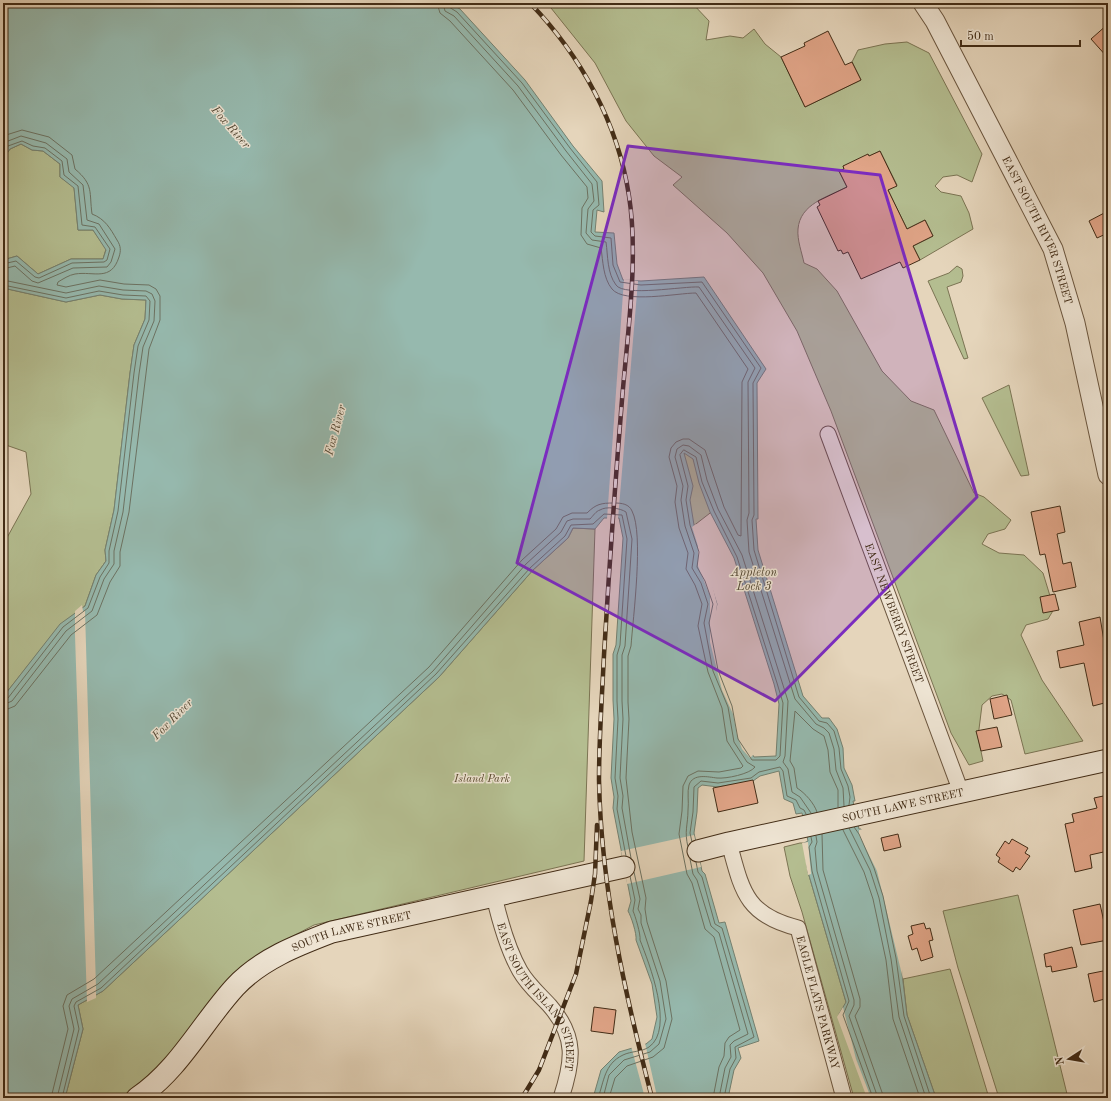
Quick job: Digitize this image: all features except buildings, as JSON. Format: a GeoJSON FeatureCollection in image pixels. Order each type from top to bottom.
{"type":"FeatureCollection","features":[{"type":"Feature","properties":{"kind":"main road","name":"SOUTH LAWE STREET"},"geometry":{"type":"LineString","coordinates":[[698,851],[1108,760]]}},
{"type":"Feature","properties":{"kind":"main road","name":"SOUTH LAWE STREET"},"geometry":{"type":"LineString","coordinates":[[137,1098],[148,1091],[175,1064],[236,986],[259,967],[291,947],[332,932],[624,867]]}},
{"type":"Feature","properties":{"kind":"street","name":"EAST SOUTH RIVER STREET"},"geometry":{"type":"LineString","coordinates":[[923,3],[935,21],[1054,249],[1072,311],[1108,475]]}},
{"type":"Feature","properties":{"kind":"street","name":"EAST NEWBERRY STREET"},"geometry":{"type":"LineString","coordinates":[[828,434],[961,792]]}},
{"type":"Feature","properties":{"kind":"street","name":"EAGLE FLATS PARKWAY"},"geometry":{"type":"LineString","coordinates":[[729,843],[737,874],[747,896],[758,911],[773,921],[798,928],[844,1098]]}},
{"type":"Feature","properties":{"kind":"street","name":"EAST SOUTH ISLAND STREET"},"geometry":{"type":"LineString","coordinates":[[494,896],[500,924],[515,962],[529,985],[550,1007],[568,1034],[571,1062],[561,1098]]}},
{"type":"Feature","properties":{"kind":"highlighted area"},"geometry":{"type":"Polygon","coordinates":[[[628,146],[880,175],[977,497],[775,701],[517,563],[628,146]]]}},
{"type":"Feature","properties":{"kind":"green space"},"geometry":{"type":"Polygon","coordinates":[[[547,3],[692,3],[709,21],[706,40],[730,36],[743,38],[754,29],[765,44],[781,57],[805,107],[861,80],[852,62],[858,50],[885,44],[907,42],[929,53],[982,154],[972,182],[957,175],[943,177],[935,186],[941,192],[961,196],[969,213],[973,229],[920,260],[913,246],[933,236],[925,220],[907,229],[888,190],[897,185],[880,151],[852,165],[843,166],[844,169],[839,171],[847,187],[823,198],[809,207],[800,220],[798,238],[804,263],[817,269],[837,291],[882,371],[911,401],[934,410],[974,493],[984,497],[1011,520],[1005,529],[988,534],[982,544],[999,553],[1024,555],[1043,573],[1054,609],[1048,619],[1026,625],[1021,635],[1042,680],[1083,741],[1025,754],[1011,700],[1002,694],[992,696],[982,705],[978,737],[983,761],[969,765],[951,733],[831,411],[797,331],[763,273],[727,233],[673,185],[682,177],[654,156],[626,121],[595,63],[547,3]]]}},
{"type":"Feature","properties":{"kind":"green space"},"geometry":{"type":"Polygon","coordinates":[[[21,144],[32,150],[43,151],[60,164],[60,177],[74,187],[78,230],[93,230],[106,249],[103,259],[71,259],[38,274],[17,256],[3,260],[3,159],[10,149],[21,144]]]}},
{"type":"Feature","properties":{"kind":"green space"},"geometry":{"type":"Polygon","coordinates":[[[957,266],[962,269],[963,276],[961,282],[947,287],[968,358],[964,359],[928,281],[949,273],[957,266]]]}},
{"type":"Feature","properties":{"kind":"green space"},"geometry":{"type":"Polygon","coordinates":[[[3,288],[66,302],[100,295],[122,299],[146,300],[145,319],[134,345],[114,510],[105,550],[106,561],[96,575],[85,606],[60,625],[3,697],[3,545],[31,494],[26,452],[3,444],[3,288]]]}},
{"type":"Feature","properties":{"kind":"green space"},"geometry":{"type":"Polygon","coordinates":[[[1009,385],[1029,475],[1021,476],[982,398],[1009,385]]]}},
{"type":"Feature","properties":{"kind":"green space"},"geometry":{"type":"Polygon","coordinates":[[[683,434],[714,510],[692,527],[678,456],[683,434]]]}},
{"type":"Feature","properties":{"kind":"green space","name":"Island Park"},"geometry":{"type":"Polygon","coordinates":[[[573,528],[595,529],[584,861],[314,925],[276,945],[206,1007],[163,1062],[133,1089],[119,1098],[65,1098],[83,1029],[78,1005],[103,991],[439,677],[533,570],[568,538],[573,528]]]}},
{"type":"Feature","properties":{"kind":"green space"},"geometry":{"type":"Polygon","coordinates":[[[804,843],[808,872],[846,1002],[869,1098],[854,1098],[802,912],[790,876],[784,847],[804,843]]]}},
{"type":"Feature","properties":{"kind":"green space"},"geometry":{"type":"Polygon","coordinates":[[[1018,895],[1068,1098],[999,1098],[958,968],[943,911],[1018,895]]]}},
{"type":"Feature","properties":{"kind":"green space"},"geometry":{"type":"Polygon","coordinates":[[[950,969],[989,1098],[936,1098],[907,1015],[903,979],[950,969]]]}},
{"type":"Feature","properties":{"kind":"water"},"geometry":{"type":"Polygon","coordinates":[[[3,3],[449,3],[460,9],[525,80],[573,146],[602,181],[604,212],[597,210],[595,232],[614,233],[617,264],[623,280],[641,281],[704,277],[766,369],[757,383],[758,519],[756,519],[758,550],[803,696],[822,718],[829,718],[837,729],[843,748],[844,768],[852,785],[855,801],[853,801],[859,829],[861,829],[878,867],[900,957],[907,1015],[936,1098],[869,1098],[839,1014],[846,1002],[808,872],[804,843],[808,841],[802,813],[796,814],[793,803],[784,799],[779,771],[760,776],[753,781],[718,787],[702,785],[698,788],[694,833],[702,871],[705,874],[719,923],[725,922],[759,1041],[738,1048],[741,1058],[734,1070],[728,1098],[593,1098],[601,1070],[619,1052],[646,1044],[652,1039],[657,1017],[652,984],[636,940],[634,925],[628,911],[631,901],[613,808],[614,797],[611,778],[614,719],[613,654],[616,645],[623,538],[619,518],[604,518],[595,529],[573,528],[568,538],[533,570],[439,677],[103,991],[78,1005],[83,1029],[65,1098],[3,1098],[3,697],[60,624],[85,606],[96,575],[106,561],[105,550],[114,510],[134,345],[145,319],[146,300],[122,299],[100,295],[66,302],[3,288],[3,260],[17,256],[38,274],[71,259],[103,259],[106,250],[93,230],[78,230],[74,188],[60,177],[60,164],[43,151],[32,150],[21,144],[10,149],[3,159],[3,3]],[[684,453],[693,486],[690,500],[694,525],[703,552],[701,566],[709,579],[717,604],[713,623],[722,669],[742,738],[754,757],[776,756],[779,704],[774,684],[734,558],[710,512],[699,483],[693,459],[684,453]]]}},
{"type":"Feature","properties":{"kind":"pier"},"geometry":{"type":"Polygon","coordinates":[[[624,279],[638,281],[618,519],[607,519],[624,279]]]}},
{"type":"Feature","properties":{"kind":"pier"},"geometry":{"type":"Polygon","coordinates":[[[696,524],[705,552],[703,566],[710,576],[717,604],[715,623],[724,668],[738,704],[744,737],[755,753],[750,758],[742,749],[737,735],[733,714],[722,690],[710,642],[710,596],[698,566],[698,546],[692,527],[696,524]]]}},
{"type":"Feature","properties":{"kind":"pier"},"geometry":{"type":"Polygon","coordinates":[[[82,605],[83,611],[85,611],[96,988],[96,998],[87,1002],[75,635],[75,611],[82,605]]]}},
{"type":"Feature","properties":{"kind":"pier"},"geometry":{"type":"Polygon","coordinates":[[[863,829],[880,866],[889,895],[902,957],[903,979],[877,871],[859,835],[859,830],[863,829]]]}},
{"type":"Feature","properties":{"kind":"pier"},"geometry":{"type":"Polygon","coordinates":[[[694,835],[701,867],[627,884],[621,851],[694,835]]]}},
{"type":"Feature","properties":{"kind":"pier"},"geometry":{"type":"Polygon","coordinates":[[[808,842],[811,874],[808,875],[802,843],[808,842]]]}},
{"type":"Feature","properties":{"kind":"pier"},"geometry":{"type":"Polygon","coordinates":[[[843,1007],[856,1059],[871,1098],[867,1098],[837,1017],[843,1007]]]}},
{"type":"Feature","properties":{"kind":"pier"},"geometry":{"type":"Polygon","coordinates":[[[645,1043],[658,1098],[645,1098],[631,1046],[645,1043]]]}},
{"type":"Feature","properties":{"kind":"railway"},"geometry":{"type":"LineString","coordinates":[[530,3],[565,45],[581,68],[606,117],[616,142],[624,169],[632,220],[633,246],[631,298],[619,432],[610,559],[604,655],[599,780],[604,861],[616,940],[652,1098]]}},
{"type":"Feature","properties":{"kind":"railway"},"geometry":{"type":"LineString","coordinates":[[522,1098],[539,1070],[576,974],[595,874],[597,825]]}},
{"type":"Feature","properties":{"kind":"water label","name":"Fox River"},"geometry":{"type":"Point","coordinates":[231,127]}},
{"type":"Feature","properties":{"kind":"water label","name":"Fox River"},"geometry":{"type":"Point","coordinates":[335,430]}},
{"type":"Feature","properties":{"kind":"water label","name":"Appleton Lock 3"},"geometry":{"type":"Point","coordinates":[754,579]}},
{"type":"Feature","properties":{"kind":"water label","name":"Fox River"},"geometry":{"type":"Point","coordinates":[172,719]}}]}
